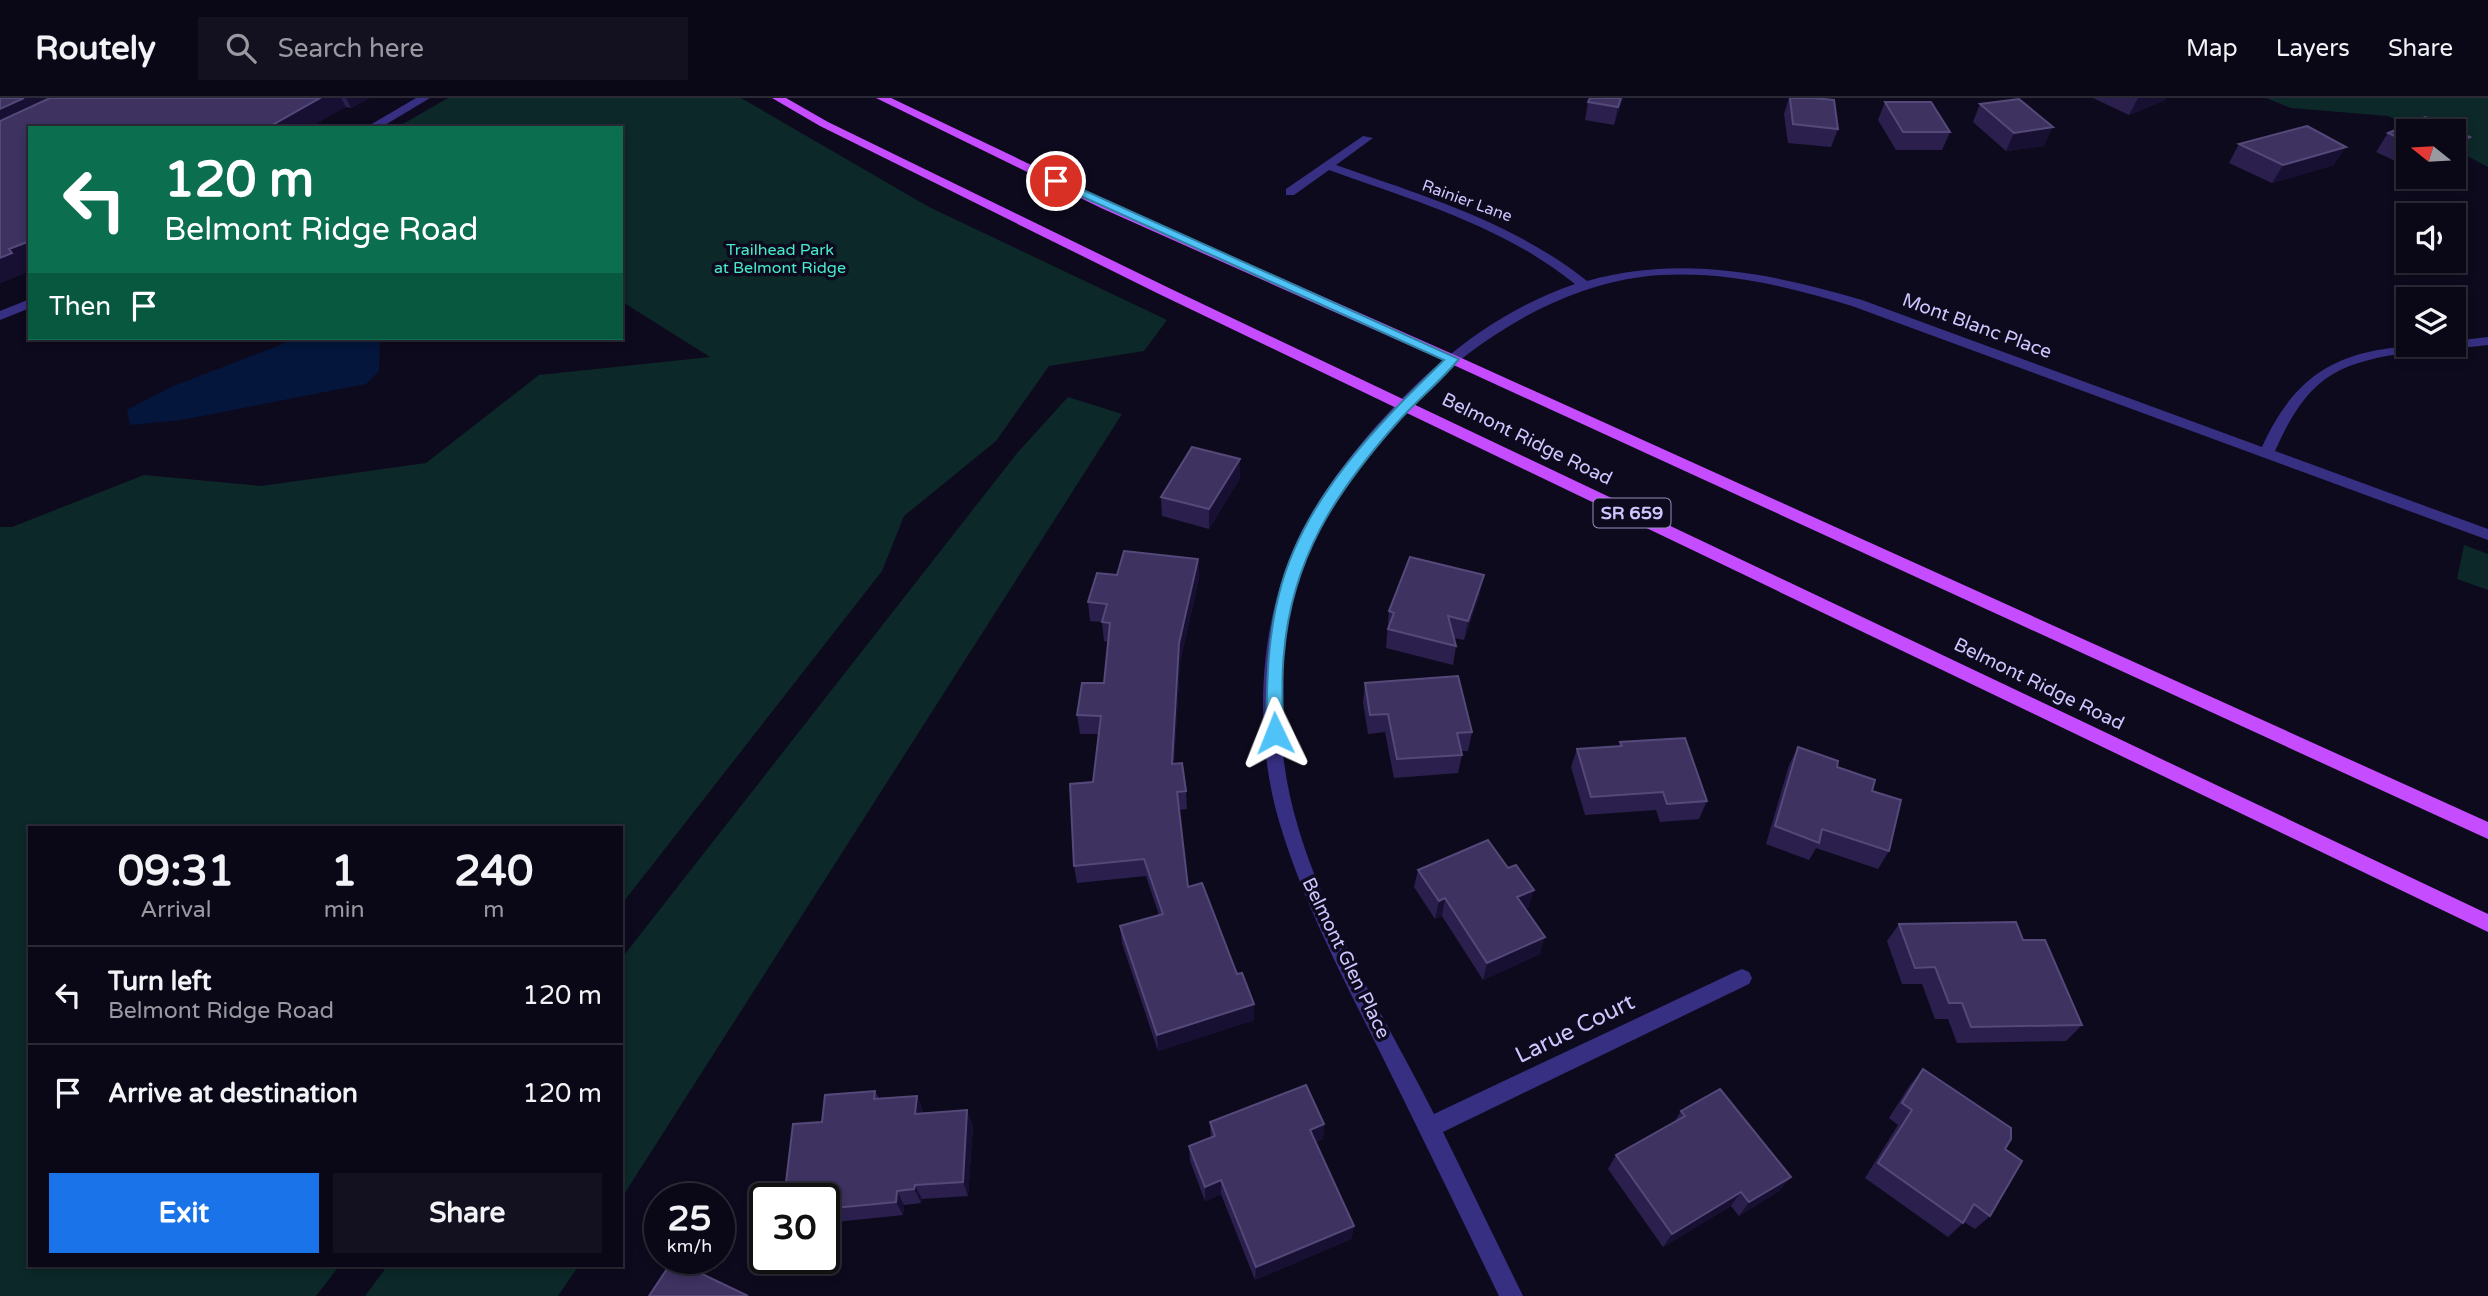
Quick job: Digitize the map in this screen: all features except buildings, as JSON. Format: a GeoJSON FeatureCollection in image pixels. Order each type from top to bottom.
{"type":"FeatureCollection","features":[{"type":"Feature","properties":{"kind":"main road","name":"Belmont Ridge Road"},"geometry":{"type":"LineString","coordinates":[[778,98],[824,124],[1152,285],[2488,923]]}},
{"type":"Feature","properties":{"kind":"main road","name":"Belmont Ridge Road"},"geometry":{"type":"LineString","coordinates":[[882,98],[1105,205],[1452,359],[2488,831]]}},
{"type":"Feature","properties":{"kind":"street"},"geometry":{"type":"LineString","coordinates":[[375,126],[424,98]]}},
{"type":"Feature","properties":{"kind":"street"},"geometry":{"type":"LineString","coordinates":[[1290,192],[1367,138]]}},
{"type":"Feature","properties":{"kind":"street","name":"Rainier Lane"},"geometry":{"type":"LineString","coordinates":[[1328,166],[1514,235],[1550,256],[1585,286]]}},
{"type":"Feature","properties":{"kind":"street","name":"Mont Blanc Place"},"geometry":{"type":"LineString","coordinates":[[1452,359],[1494,328],[1530,307],[1585,286],[1652,272],[1735,274],[1820,291],[2488,535]]}},
{"type":"Feature","properties":{"kind":"street"},"geometry":{"type":"LineString","coordinates":[[0,316],[28,304]]}},
{"type":"Feature","properties":{"kind":"street"},"geometry":{"type":"LineString","coordinates":[[2267,453],[2281,420],[2295,400],[2329,370],[2381,355],[2488,341]]}},
{"type":"Feature","properties":{"kind":"street","name":"Belmont Glen Place"},"geometry":{"type":"LineString","coordinates":[[1452,359],[1406,404],[1360,457],[1328,500],[1302,547],[1286,593],[1276,653],[1273,709],[1278,779],[1292,839],[1321,912],[1430,1127],[1511,1296]]}},
{"type":"Feature","properties":{"kind":"street","name":"Larue Court"},"geometry":{"type":"LineString","coordinates":[[1430,1127],[1742,978]]}},
{"type":"Feature","properties":{"kind":"green space","name":"Trailhead Park at Belmont Ridge"},"geometry":{"type":"Polygon","coordinates":[[[448,98],[741,98],[929,207],[1167,320],[1144,351],[1049,366],[996,441],[904,516],[882,571],[623,902],[623,826],[28,826],[28,1267],[338,1267],[316,1296],[0,1296],[0,527],[12,527],[144,475],[261,486],[426,463],[539,375],[710,357],[623,302],[623,126],[399,126],[448,98]]]}},
{"type":"Feature","properties":{"kind":"green space"},"geometry":{"type":"Polygon","coordinates":[[[2266,98],[2488,98],[2488,167],[2466,155],[2466,119],[2396,120],[2388,116],[2291,108],[2266,98]]]}},
{"type":"Feature","properties":{"kind":"green space"},"geometry":{"type":"Polygon","coordinates":[[[1068,397],[1122,414],[623,1196],[623,956],[1018,452],[1068,397]]]}},
{"type":"Feature","properties":{"kind":"green space"},"geometry":{"type":"Polygon","coordinates":[[[2464,545],[2488,554],[2488,590],[2457,579],[2464,545]]]}},
{"type":"Feature","properties":{"kind":"green space"},"geometry":{"type":"Polygon","coordinates":[[[387,1267],[578,1267],[558,1296],[365,1296],[387,1267]]]}},
{"type":"Feature","properties":{"kind":"water"},"geometry":{"type":"Polygon","coordinates":[[[293,340],[380,340],[379,371],[366,384],[181,420],[130,425],[127,410],[171,387],[293,340]]]}},
{"type":"Feature","properties":{"kind":"route"},"geometry":{"type":"LineString","coordinates":[[1056,181],[1452,359],[1406,404],[1360,457],[1328,500],[1302,547],[1286,593],[1276,653],[1273,709],[1275,733]]}}]}
